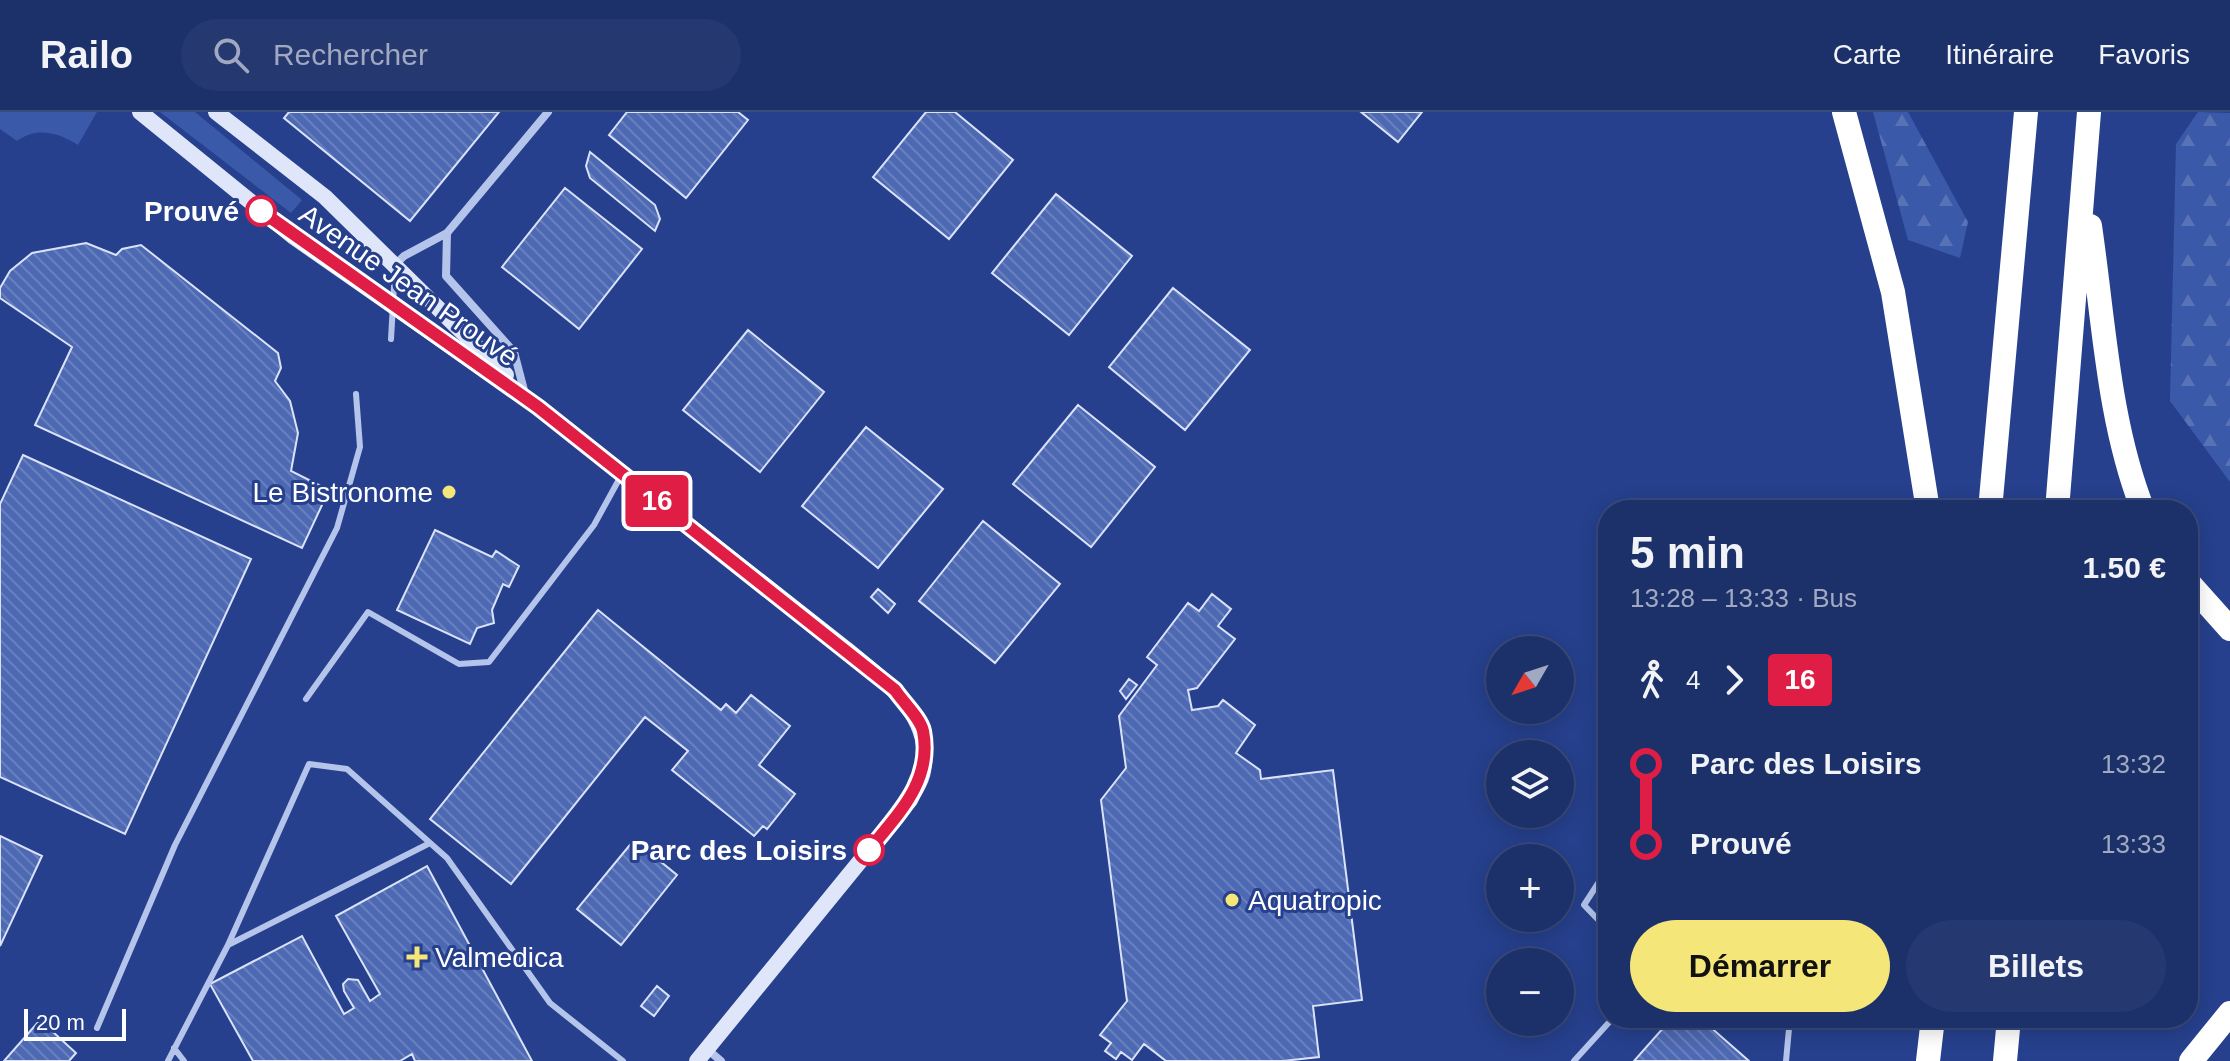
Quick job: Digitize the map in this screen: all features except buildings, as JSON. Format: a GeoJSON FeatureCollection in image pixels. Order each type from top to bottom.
{"type":"FeatureCollection","features":[{"type":"Feature","properties":{"kind":"highway"},"geometry":{"type":"LineString","coordinates":[[1844,112],[1893,292],[1926,500]]}},
{"type":"Feature","properties":{"kind":"highway"},"geometry":{"type":"LineString","coordinates":[[1991,500],[2026,112]]}},
{"type":"Feature","properties":{"kind":"highway"},"geometry":{"type":"LineString","coordinates":[[2058,500],[2089,112]]}},
{"type":"Feature","properties":{"kind":"highway"},"geometry":{"type":"LineString","coordinates":[[2084,181],[2117,423],[2127,468],[2139,500]]}},
{"type":"Feature","properties":{"kind":"highway"},"geometry":{"type":"LineString","coordinates":[[2198,593],[2230,629]]}},
{"type":"Feature","properties":{"kind":"highway"},"geometry":{"type":"LineString","coordinates":[[2191,1061],[2230,1013]]}},
{"type":"Feature","properties":{"kind":"highway"},"geometry":{"type":"LineString","coordinates":[[1928,1061],[1932,1028]]}},
{"type":"Feature","properties":{"kind":"highway"},"geometry":{"type":"LineString","coordinates":[[2005,1061],[2008,1028]]}},
{"type":"Feature","properties":{"kind":"street","name":"Avenue Jean Prouvé"},"geometry":{"type":"LineString","coordinates":[[140,112],[294,237],[538,407],[895,690],[923,729],[924,771],[910,800],[702,1055]]}},
{"type":"Feature","properties":{"kind":"street","name":"Avenue Jean Prouvé"},"geometry":{"type":"LineString","coordinates":[[216,112],[325,197],[538,407]]}},
{"type":"Feature","properties":{"kind":"street"},"geometry":{"type":"LineString","coordinates":[[395,265],[404,256],[447,233],[548,112]]}},
{"type":"Feature","properties":{"kind":"street"},"geometry":{"type":"LineString","coordinates":[[447,233],[446,276],[514,352],[525,394]]}},
{"type":"Feature","properties":{"kind":"street"},"geometry":{"type":"LineString","coordinates":[[702,1055],[721,1061]]}},
{"type":"Feature","properties":{"kind":"lane"},"geometry":{"type":"LineString","coordinates":[[391,339],[395,265]]}},
{"type":"Feature","properties":{"kind":"lane"},"geometry":{"type":"LineString","coordinates":[[97,1028],[175,845],[337,528],[360,447],[356,394]]}},
{"type":"Feature","properties":{"kind":"lane"},"geometry":{"type":"LineString","coordinates":[[306,699],[368,612],[459,664],[489,662],[594,525],[622,474]]}},
{"type":"Feature","properties":{"kind":"lane"},"geometry":{"type":"LineString","coordinates":[[168,1061],[228,945],[309,764],[347,769],[447,858],[550,1003],[623,1061]]}},
{"type":"Feature","properties":{"kind":"lane"},"geometry":{"type":"LineString","coordinates":[[228,945],[430,843]]}},
{"type":"Feature","properties":{"kind":"lane"},"geometry":{"type":"LineString","coordinates":[[1598,883],[1584,905],[1598,920]]}},
{"type":"Feature","properties":{"kind":"lane"},"geometry":{"type":"LineString","coordinates":[[1574,1061],[1604,1028]]}},
{"type":"Feature","properties":{"kind":"lane"},"geometry":{"type":"LineString","coordinates":[[1786,1061],[1789,1028]]}},
{"type":"Feature","properties":{"kind":"lane"},"geometry":{"type":"LineString","coordinates":[[174,1048],[184,1061]]}},
{"type":"Feature","properties":{"kind":"green space"},"geometry":{"type":"Polygon","coordinates":[[[0,112],[97,112],[78,145],[48,133],[32,134],[17,141],[0,129],[0,112]]]}},
{"type":"Feature","properties":{"kind":"green space"},"geometry":{"type":"Polygon","coordinates":[[[160,112],[195,112],[302,200],[291,213],[160,112]]]}},
{"type":"Feature","properties":{"kind":"green space"},"geometry":{"type":"Polygon","coordinates":[[[1873,112],[1908,112],[1968,222],[1960,258],[1908,240],[1873,112]]]}},
{"type":"Feature","properties":{"kind":"green space"},"geometry":{"type":"Polygon","coordinates":[[[2198,112],[2230,113],[2230,482],[2170,401],[2176,144],[2198,112]]]}},
{"type":"Feature","properties":{"kind":"bus line","name":"16"},"geometry":{"type":"LineString","coordinates":[[261,211],[538,407],[895,690],[923,729],[924,771],[910,800],[869,850]]}},
{"type":"Feature","properties":{"kind":"place","name":"Prouvé"},"geometry":{"type":"Point","coordinates":[261,211]}},
{"type":"Feature","properties":{"kind":"place","name":"Le Bistronome"},"geometry":{"type":"Point","coordinates":[449,492]}},
{"type":"Feature","properties":{"kind":"place","name":"Parc des Loisirs"},"geometry":{"type":"Point","coordinates":[869,850]}},
{"type":"Feature","properties":{"kind":"place","name":"Aquatropic"},"geometry":{"type":"Point","coordinates":[1232,900]}},
{"type":"Feature","properties":{"kind":"place","name":"Valmedica"},"geometry":{"type":"Point","coordinates":[417,957]}}]}
